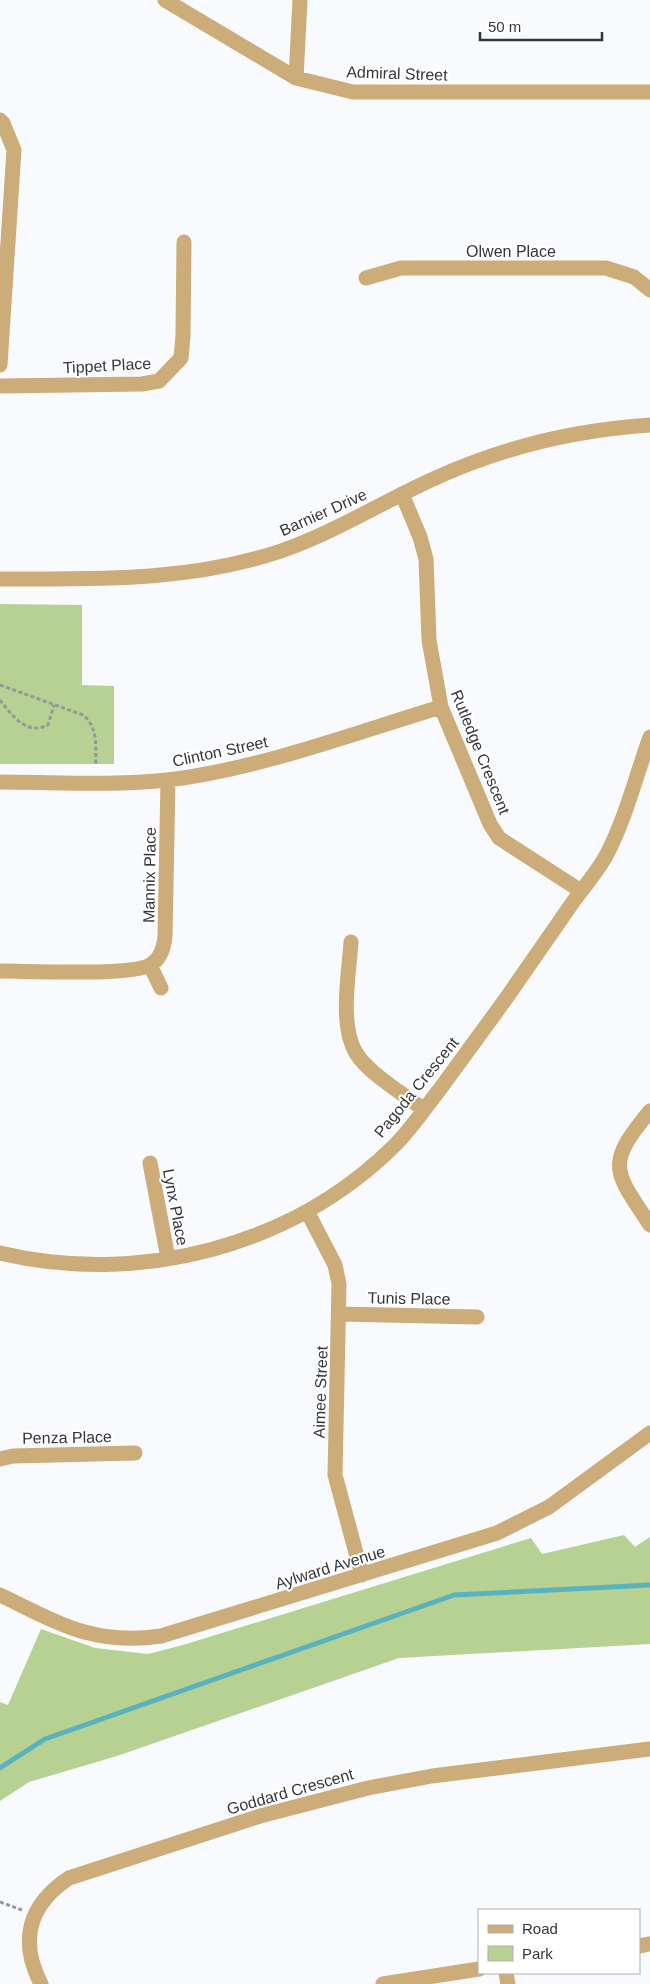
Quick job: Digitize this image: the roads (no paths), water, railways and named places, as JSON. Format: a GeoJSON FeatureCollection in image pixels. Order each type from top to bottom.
{"type":"FeatureCollection","features":[{"type":"Feature","properties":{"kind":"street","name":"Admiral Street"},"geometry":{"type":"LineString","coordinates":[[165,0],[296,78],[353,92],[650,92]]}},
{"type":"Feature","properties":{"kind":"street"},"geometry":{"type":"LineString","coordinates":[[296,78],[300,0]]}},
{"type":"Feature","properties":{"kind":"street"},"geometry":{"type":"LineString","coordinates":[[0,120],[14,150],[0,366]]}},
{"type":"Feature","properties":{"kind":"street","name":"Tippet Place"},"geometry":{"type":"LineString","coordinates":[[0,386],[142,384],[159,381],[180,358],[184,336],[184,242]]}},
{"type":"Feature","properties":{"kind":"street","name":"Olwen Place"},"geometry":{"type":"LineString","coordinates":[[366,278],[401,268],[606,268],[634,277],[650,290]]}},
{"type":"Feature","properties":{"kind":"street","name":"Barnier Drive"},"geometry":{"type":"LineString","coordinates":[[0,579],[147,577],[222,568],[303,543],[402,494],[469,464],[526,446],[595,431],[650,425]]}},
{"type":"Feature","properties":{"kind":"street","name":"Rutledge Crescent"},"geometry":{"type":"LineString","coordinates":[[402,494],[420,537],[426,559],[429,640],[441,708],[490,824],[500,838],[581,891]]}},
{"type":"Feature","properties":{"kind":"street","name":"Clinton Street"},"geometry":{"type":"LineString","coordinates":[[0,782],[138,783],[168,780],[268,759],[441,708]]}},
{"type":"Feature","properties":{"kind":"street","name":"Pagoda Crescent"},"geometry":{"type":"LineString","coordinates":[[0,1253],[72,1264],[124,1264],[168,1258],[229,1245],[308,1213],[359,1178],[395,1144],[424,1110],[606,857],[650,737]]}},
{"type":"Feature","properties":{"kind":"street","name":"Mannix Place"},"geometry":{"type":"LineString","coordinates":[[150,965],[161,954],[165,936],[168,780]]}},
{"type":"Feature","properties":{"kind":"street"},"geometry":{"type":"LineString","coordinates":[[351,942],[346,1020],[350,1040],[356,1053],[368,1067],[424,1110]]}},
{"type":"Feature","properties":{"kind":"street"},"geometry":{"type":"LineString","coordinates":[[0,971],[126,970],[150,965],[161,988]]}},
{"type":"Feature","properties":{"kind":"street"},"geometry":{"type":"LineString","coordinates":[[650,1111],[624,1146],[618,1169],[621,1182],[650,1225]]}},
{"type":"Feature","properties":{"kind":"street","name":"Lynx Place"},"geometry":{"type":"LineString","coordinates":[[150,1162],[168,1258]]}},
{"type":"Feature","properties":{"kind":"street","name":"Aimee Street"},"geometry":{"type":"LineString","coordinates":[[308,1213],[335,1265],[339,1284],[336,1475],[362,1575]]}},
{"type":"Feature","properties":{"kind":"street","name":"Tunis Place"},"geometry":{"type":"LineString","coordinates":[[340,1314],[477,1316]]}},
{"type":"Feature","properties":{"kind":"street","name":"Aylward Avenue"},"geometry":{"type":"LineString","coordinates":[[0,1595],[78,1632],[113,1639],[141,1640],[161,1636],[465,1544],[522,1521],[548,1507],[650,1433]]}},
{"type":"Feature","properties":{"kind":"street","name":"Penza Place"},"geometry":{"type":"LineString","coordinates":[[0,1459],[13,1456],[135,1453]]}},
{"type":"Feature","properties":{"kind":"street","name":"Goddard Crescent"},"geometry":{"type":"LineString","coordinates":[[41,1984],[29,1954],[29,1933],[34,1915],[44,1898],[68,1878],[309,1802],[432,1776],[650,1749]]}},
{"type":"Feature","properties":{"kind":"street"},"geometry":{"type":"LineString","coordinates":[[383,1984],[478,1969]]}},
{"type":"Feature","properties":{"kind":"waterway"},"geometry":{"type":"LineString","coordinates":[[0,1768],[45,1739],[454,1595],[650,1585]]}}]}
